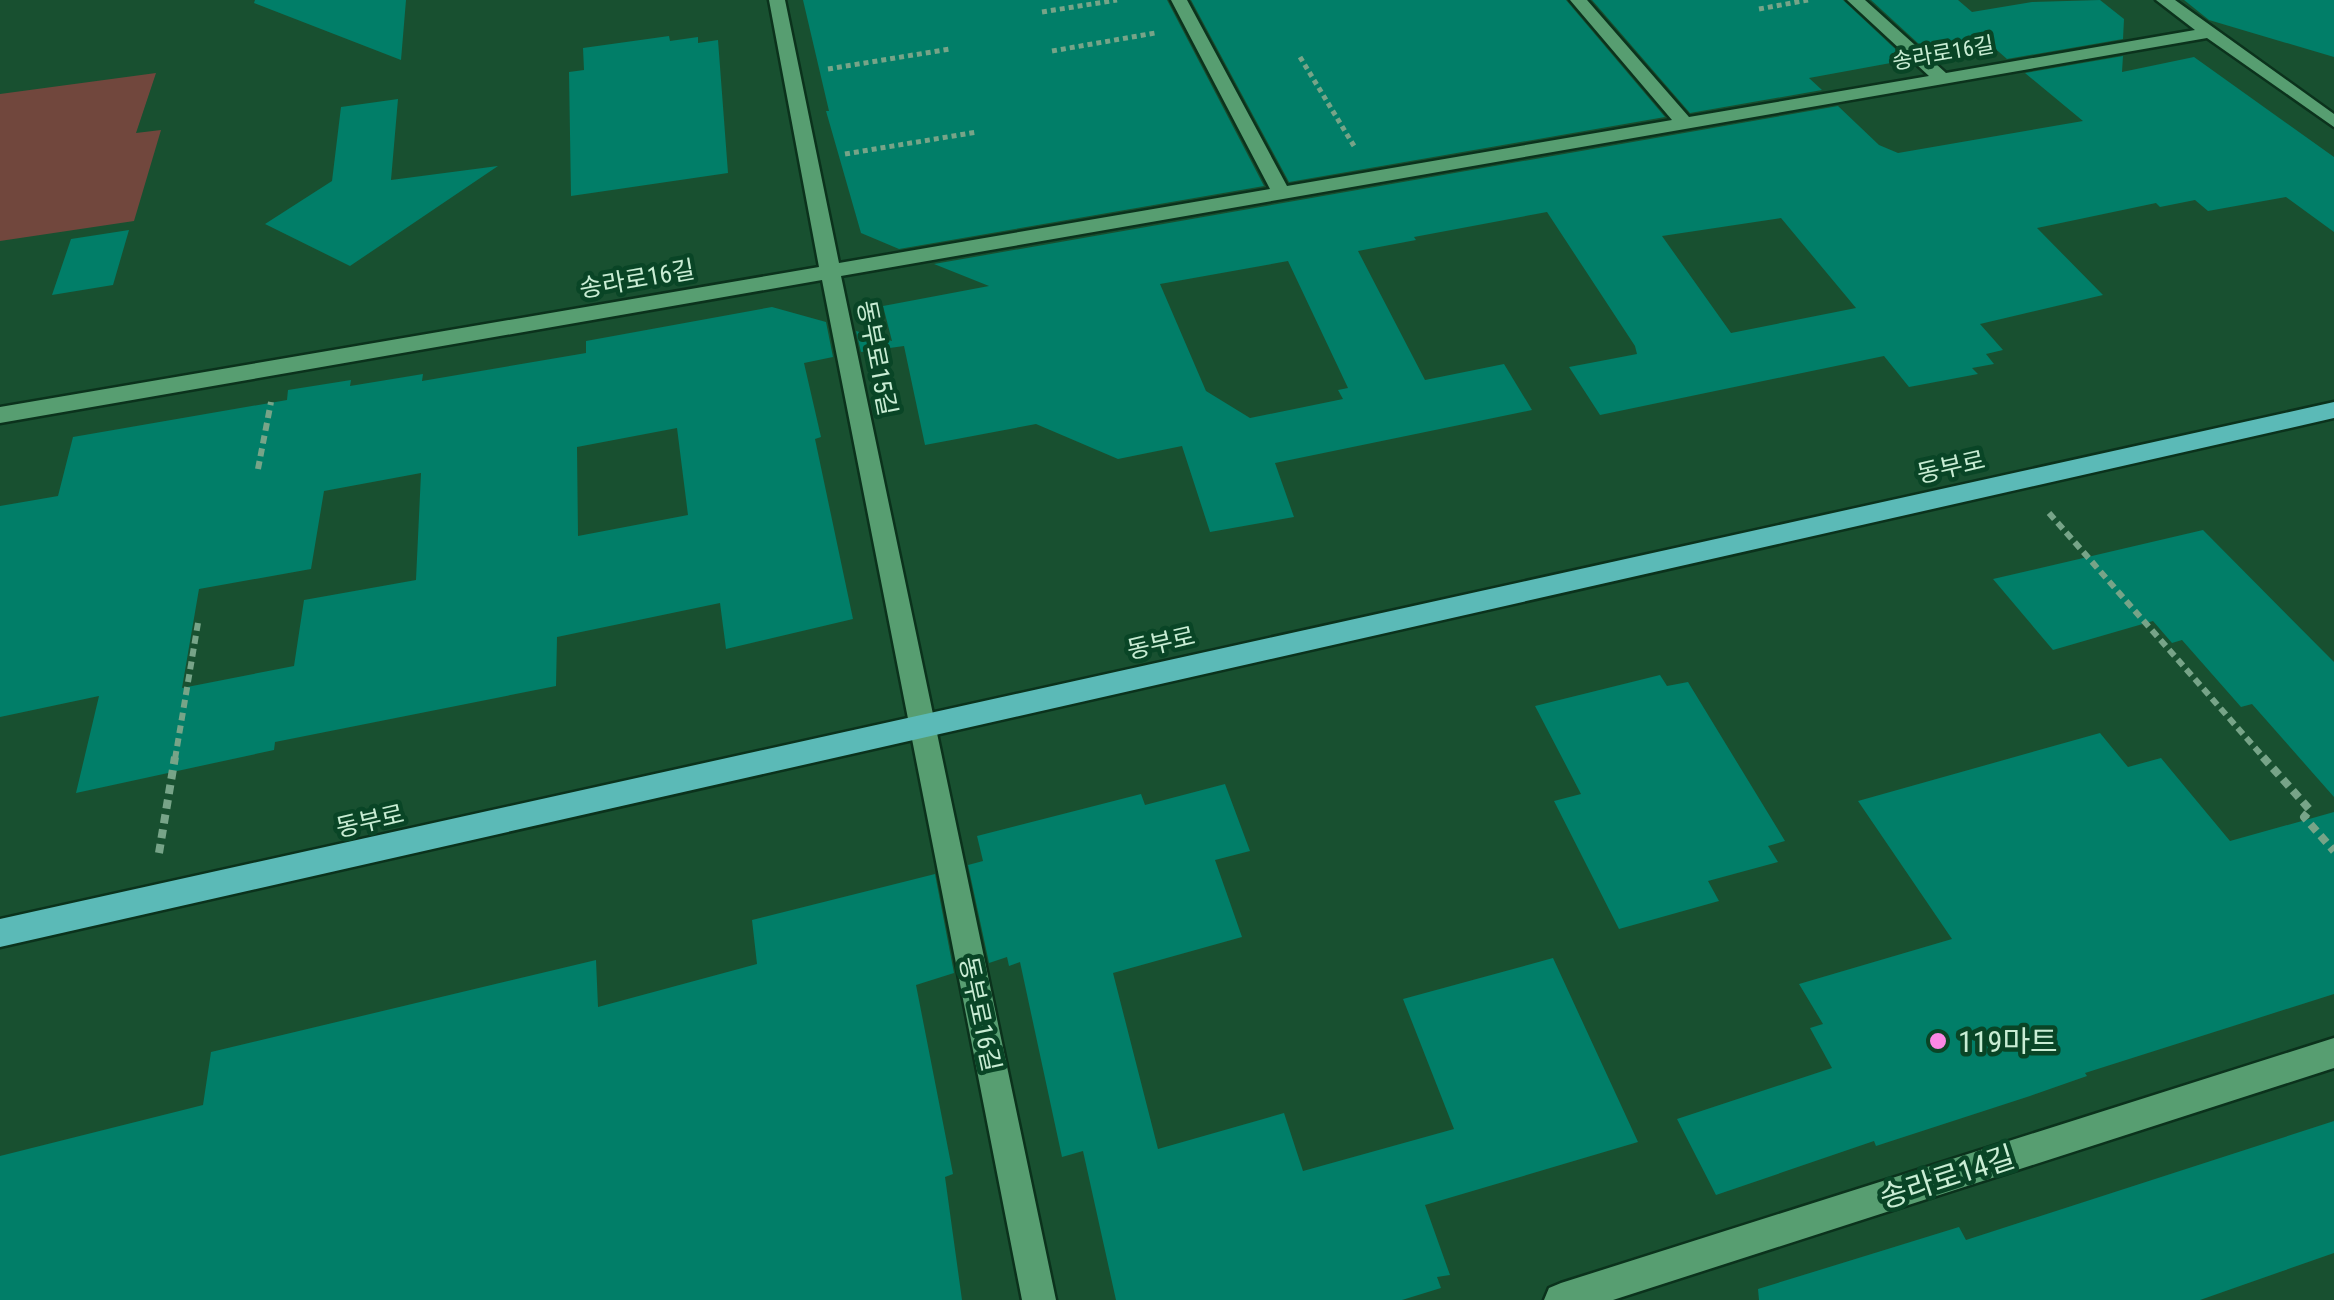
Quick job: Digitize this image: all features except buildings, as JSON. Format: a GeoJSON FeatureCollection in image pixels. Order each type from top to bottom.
{"type":"FeatureCollection","features":[{"type":"Feature","properties":{"kind":"main road","name":"동부로"},"geometry":{"type":"LineString","coordinates":[[0,934],[2334,410]]}},
{"type":"Feature","properties":{"kind":"street","name":"동부로15길"},"geometry":{"type":"LineString","coordinates":[[777,0],[920,727]]}},
{"type":"Feature","properties":{"kind":"street"},"geometry":{"type":"LineString","coordinates":[[1179,0],[1282,194]]}},
{"type":"Feature","properties":{"kind":"street"},"geometry":{"type":"LineString","coordinates":[[1578,0],[1685,124]]}},
{"type":"Feature","properties":{"kind":"street"},"geometry":{"type":"LineString","coordinates":[[1854,0],[1940,78]]}},
{"type":"Feature","properties":{"kind":"street"},"geometry":{"type":"LineString","coordinates":[[2164,0],[2334,122]]}},
{"type":"Feature","properties":{"kind":"street","name":"송라로16길"},"geometry":{"type":"LineString","coordinates":[[0,415],[2209,33]]}},
{"type":"Feature","properties":{"kind":"street","name":"동부로16길"},"geometry":{"type":"LineString","coordinates":[[920,727],[1039,1300]]}},
{"type":"Feature","properties":{"kind":"street","name":"송라로14길"},"geometry":{"type":"LineString","coordinates":[[1560,1300],[2334,1053]]}},
{"type":"Feature","properties":{"kind":"path"},"geometry":{"type":"LineString","coordinates":[[1042,12],[1117,0]]}},
{"type":"Feature","properties":{"kind":"path"},"geometry":{"type":"LineString","coordinates":[[1760,8],[1808,0]]}},
{"type":"Feature","properties":{"kind":"path"},"geometry":{"type":"LineString","coordinates":[[1052,50],[1194,27]]}},
{"type":"Feature","properties":{"kind":"path"},"geometry":{"type":"LineString","coordinates":[[792,74],[950,49]]}},
{"type":"Feature","properties":{"kind":"path"},"geometry":{"type":"LineString","coordinates":[[1300,56],[1373,179]]}},
{"type":"Feature","properties":{"kind":"path"},"geometry":{"type":"LineString","coordinates":[[810,160],[976,132]]}},
{"type":"Feature","properties":{"kind":"path"},"geometry":{"type":"LineString","coordinates":[[258,470],[278,366]]}},
{"type":"Feature","properties":{"kind":"path"},"geometry":{"type":"LineString","coordinates":[[2022,482],[2310,810],[2304,817],[2334,851]]}},
{"type":"Feature","properties":{"kind":"path"},"geometry":{"type":"LineString","coordinates":[[151,901],[198,623]]}},
{"type":"Feature","properties":{"kind":"shaded area"},"geometry":{"type":"Polygon","coordinates":[[[156,73],[136,133],[161,130],[134,221],[0,241],[0,94],[156,73]]]}},
{"type":"Feature","properties":{"kind":"place","name":"119마트"},"geometry":{"type":"Point","coordinates":[1938,1041]}}]}
